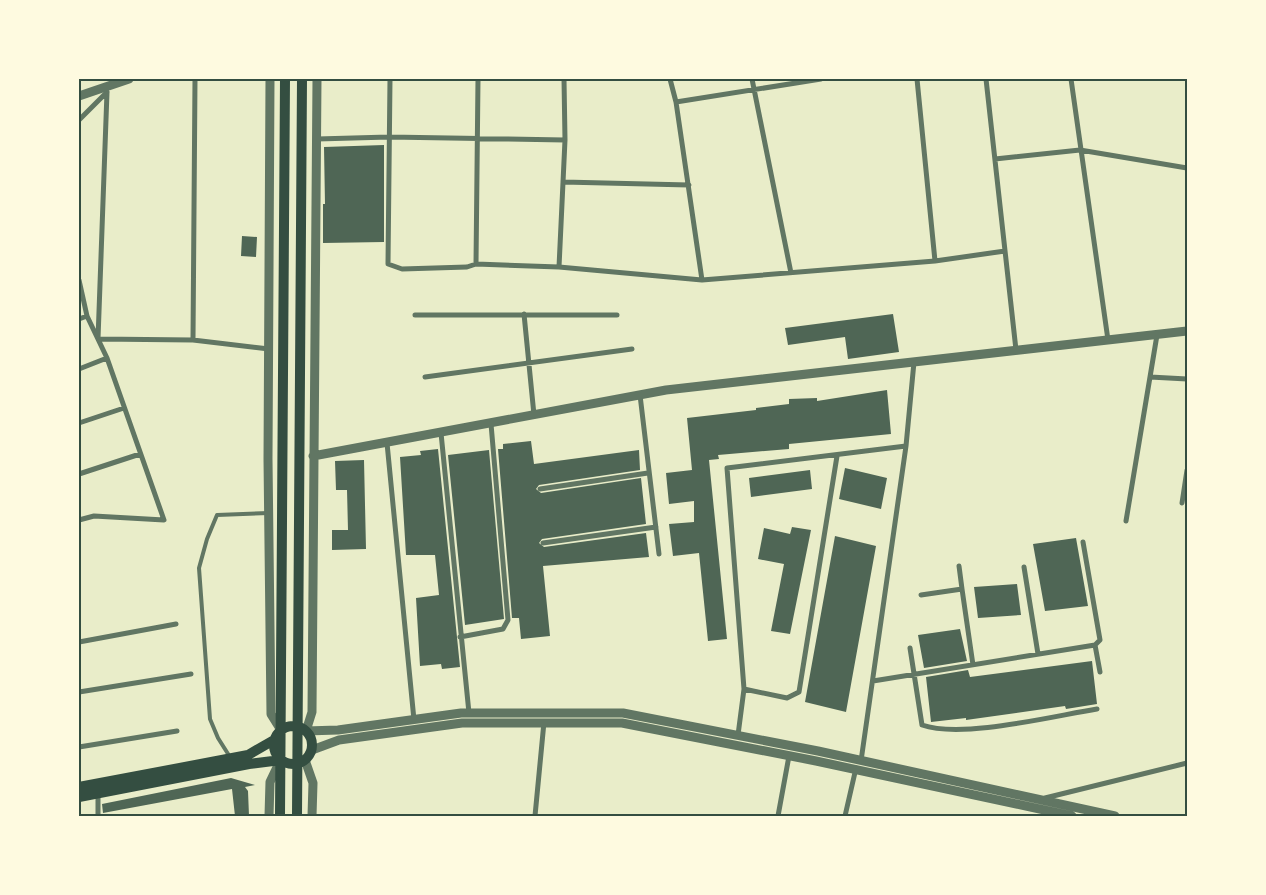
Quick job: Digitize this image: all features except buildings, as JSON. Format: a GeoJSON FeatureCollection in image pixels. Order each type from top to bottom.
{"type":"FeatureCollection","features":[{"type":"Feature","properties":{"kind":"main road"},"geometry":{"type":"LineString","coordinates":[[280,816],[285,79]]}},
{"type":"Feature","properties":{"kind":"main road"},"geometry":{"type":"LineString","coordinates":[[297,816],[302,79]]}},
{"type":"Feature","properties":{"kind":"main road"},"geometry":{"type":"LineString","coordinates":[[79,787],[248,755],[274,740],[281,730],[294,726],[306,731],[312,740],[312,750],[305,760],[296,765],[281,760],[249,764],[79,797]]}},
{"type":"Feature","properties":{"kind":"main road"},"geometry":{"type":"LineString","coordinates":[[274,740],[274,751],[281,760]]}},
{"type":"Feature","properties":{"kind":"street"},"geometry":{"type":"LineString","coordinates":[[79,96],[129,79]]}},
{"type":"Feature","properties":{"kind":"street"},"geometry":{"type":"LineString","coordinates":[[193,340],[195,79]]}},
{"type":"Feature","properties":{"kind":"street"},"geometry":{"type":"LineString","coordinates":[[270,79],[269,512],[271,714],[281,730]]}},
{"type":"Feature","properties":{"kind":"street"},"geometry":{"type":"LineString","coordinates":[[317,79],[312,712],[306,731],[338,730],[469,713],[624,713],[862,760],[1115,816]]}},
{"type":"Feature","properties":{"kind":"street"},"geometry":{"type":"LineString","coordinates":[[390,79],[388,264],[402,269],[467,267],[476,264],[559,267],[702,280],[935,261],[1005,251]]}},
{"type":"Feature","properties":{"kind":"street"},"geometry":{"type":"LineString","coordinates":[[476,264],[478,79]]}},
{"type":"Feature","properties":{"kind":"street"},"geometry":{"type":"LineString","coordinates":[[559,267],[564,140],[564,79]]}},
{"type":"Feature","properties":{"kind":"street"},"geometry":{"type":"LineString","coordinates":[[670,79],[676,102],[702,280]]}},
{"type":"Feature","properties":{"kind":"street"},"geometry":{"type":"LineString","coordinates":[[752,79],[791,273]]}},
{"type":"Feature","properties":{"kind":"street"},"geometry":{"type":"LineString","coordinates":[[676,102],[821,79]]}},
{"type":"Feature","properties":{"kind":"street"},"geometry":{"type":"LineString","coordinates":[[917,79],[935,261]]}},
{"type":"Feature","properties":{"kind":"street"},"geometry":{"type":"LineString","coordinates":[[986,79],[1016,350]]}},
{"type":"Feature","properties":{"kind":"street"},"geometry":{"type":"LineString","coordinates":[[1071,79],[1108,340]]}},
{"type":"Feature","properties":{"kind":"street"},"geometry":{"type":"LineString","coordinates":[[79,120],[116,83]]}},
{"type":"Feature","properties":{"kind":"street"},"geometry":{"type":"LineString","coordinates":[[98,339],[107,92]]}},
{"type":"Feature","properties":{"kind":"street"},"geometry":{"type":"LineString","coordinates":[[316,139],[388,136],[564,140]]}},
{"type":"Feature","properties":{"kind":"street"},"geometry":{"type":"LineString","coordinates":[[995,160],[1080,150],[1187,168]]}},
{"type":"Feature","properties":{"kind":"street"},"geometry":{"type":"LineString","coordinates":[[562,182],[689,185]]}},
{"type":"Feature","properties":{"kind":"street"},"geometry":{"type":"LineString","coordinates":[[79,280],[88,316],[107,358],[164,520],[94,516],[79,520]]}},
{"type":"Feature","properties":{"kind":"street"},"geometry":{"type":"LineString","coordinates":[[524,314],[534,415]]}},
{"type":"Feature","properties":{"kind":"street"},"geometry":{"type":"LineString","coordinates":[[415,315],[617,315]]}},
{"type":"Feature","properties":{"kind":"street"},"geometry":{"type":"LineString","coordinates":[[79,319],[88,316]]}},
{"type":"Feature","properties":{"kind":"street"},"geometry":{"type":"LineString","coordinates":[[313,456],[666,390],[1187,331]]}},
{"type":"Feature","properties":{"kind":"street"},"geometry":{"type":"LineString","coordinates":[[1126,521],[1157,334]]}},
{"type":"Feature","properties":{"kind":"street"},"geometry":{"type":"LineString","coordinates":[[98,339],[193,340],[269,349]]}},
{"type":"Feature","properties":{"kind":"street"},"geometry":{"type":"LineString","coordinates":[[425,377],[632,349]]}},
{"type":"Feature","properties":{"kind":"street"},"geometry":{"type":"LineString","coordinates":[[79,369],[107,358]]}},
{"type":"Feature","properties":{"kind":"street"},"geometry":{"type":"LineString","coordinates":[[845,816],[855,769],[862,760],[906,446],[914,362]]}},
{"type":"Feature","properties":{"kind":"street"},"geometry":{"type":"LineString","coordinates":[[1150,377],[1187,378]]}},
{"type":"Feature","properties":{"kind":"street"},"geometry":{"type":"LineString","coordinates":[[640,395],[659,554]]}},
{"type":"Feature","properties":{"kind":"street"},"geometry":{"type":"LineString","coordinates":[[79,423],[124,408]]}},
{"type":"Feature","properties":{"kind":"street"},"geometry":{"type":"LineString","coordinates":[[460,637],[503,629],[508,620],[491,424]]}},
{"type":"Feature","properties":{"kind":"street"},"geometry":{"type":"LineString","coordinates":[[441,433],[469,713]]}},
{"type":"Feature","properties":{"kind":"street"},"geometry":{"type":"LineString","coordinates":[[387,443],[414,720]]}},
{"type":"Feature","properties":{"kind":"street"},"geometry":{"type":"LineString","coordinates":[[738,735],[744,689],[727,468],[837,456],[906,446]]}},
{"type":"Feature","properties":{"kind":"street"},"geometry":{"type":"LineString","coordinates":[[79,474],[140,454]]}},
{"type":"Feature","properties":{"kind":"street"},"geometry":{"type":"LineString","coordinates":[[744,689],[787,698],[798,692],[837,456]]}},
{"type":"Feature","properties":{"kind":"street"},"geometry":{"type":"LineString","coordinates":[[1182,503],[1187,470]]}},
{"type":"Feature","properties":{"kind":"street"},"geometry":{"type":"LineString","coordinates":[[540,489],[648,473]]}},
{"type":"Feature","properties":{"kind":"street"},"geometry":{"type":"LineString","coordinates":[[543,543],[656,528]]}},
{"type":"Feature","properties":{"kind":"street"},"geometry":{"type":"LineString","coordinates":[[873,681],[1095,645],[1100,640],[1083,542]]}},
{"type":"Feature","properties":{"kind":"street"},"geometry":{"type":"LineString","coordinates":[[959,566],[973,665]]}},
{"type":"Feature","properties":{"kind":"street"},"geometry":{"type":"LineString","coordinates":[[1024,566],[1038,654]]}},
{"type":"Feature","properties":{"kind":"street"},"geometry":{"type":"LineString","coordinates":[[921,595],[962,589]]}},
{"type":"Feature","properties":{"kind":"street"},"geometry":{"type":"LineString","coordinates":[[79,642],[176,624]]}},
{"type":"Feature","properties":{"kind":"street"},"geometry":{"type":"LineString","coordinates":[[1095,645],[1100,672]]}},
{"type":"Feature","properties":{"kind":"street"},"geometry":{"type":"LineString","coordinates":[[910,648],[922,725],[934,730],[992,727],[1097,709]]}},
{"type":"Feature","properties":{"kind":"street"},"geometry":{"type":"LineString","coordinates":[[79,692],[191,674]]}},
{"type":"Feature","properties":{"kind":"street"},"geometry":{"type":"LineString","coordinates":[[535,816],[544,722]]}},
{"type":"Feature","properties":{"kind":"street"},"geometry":{"type":"LineString","coordinates":[[312,750],[339,740],[462,723],[622,723],[855,769],[1072,816]]}},
{"type":"Feature","properties":{"kind":"street"},"geometry":{"type":"LineString","coordinates":[[79,747],[177,731]]}},
{"type":"Feature","properties":{"kind":"street"},"geometry":{"type":"LineString","coordinates":[[778,816],[789,756]]}},
{"type":"Feature","properties":{"kind":"street"},"geometry":{"type":"LineString","coordinates":[[269,816],[270,782],[281,760]]}},
{"type":"Feature","properties":{"kind":"street"},"geometry":{"type":"LineString","coordinates":[[305,760],[313,783],[312,816]]}},
{"type":"Feature","properties":{"kind":"street"},"geometry":{"type":"LineString","coordinates":[[1042,799],[1187,763]]}},
{"type":"Feature","properties":{"kind":"street"},"geometry":{"type":"LineString","coordinates":[[98,793],[98,816]]}},
{"type":"Feature","properties":{"kind":"lane"},"geometry":{"type":"LineString","coordinates":[[230,757],[218,738],[210,719],[200,568],[207,539],[217,515],[269,512]]}}]}
